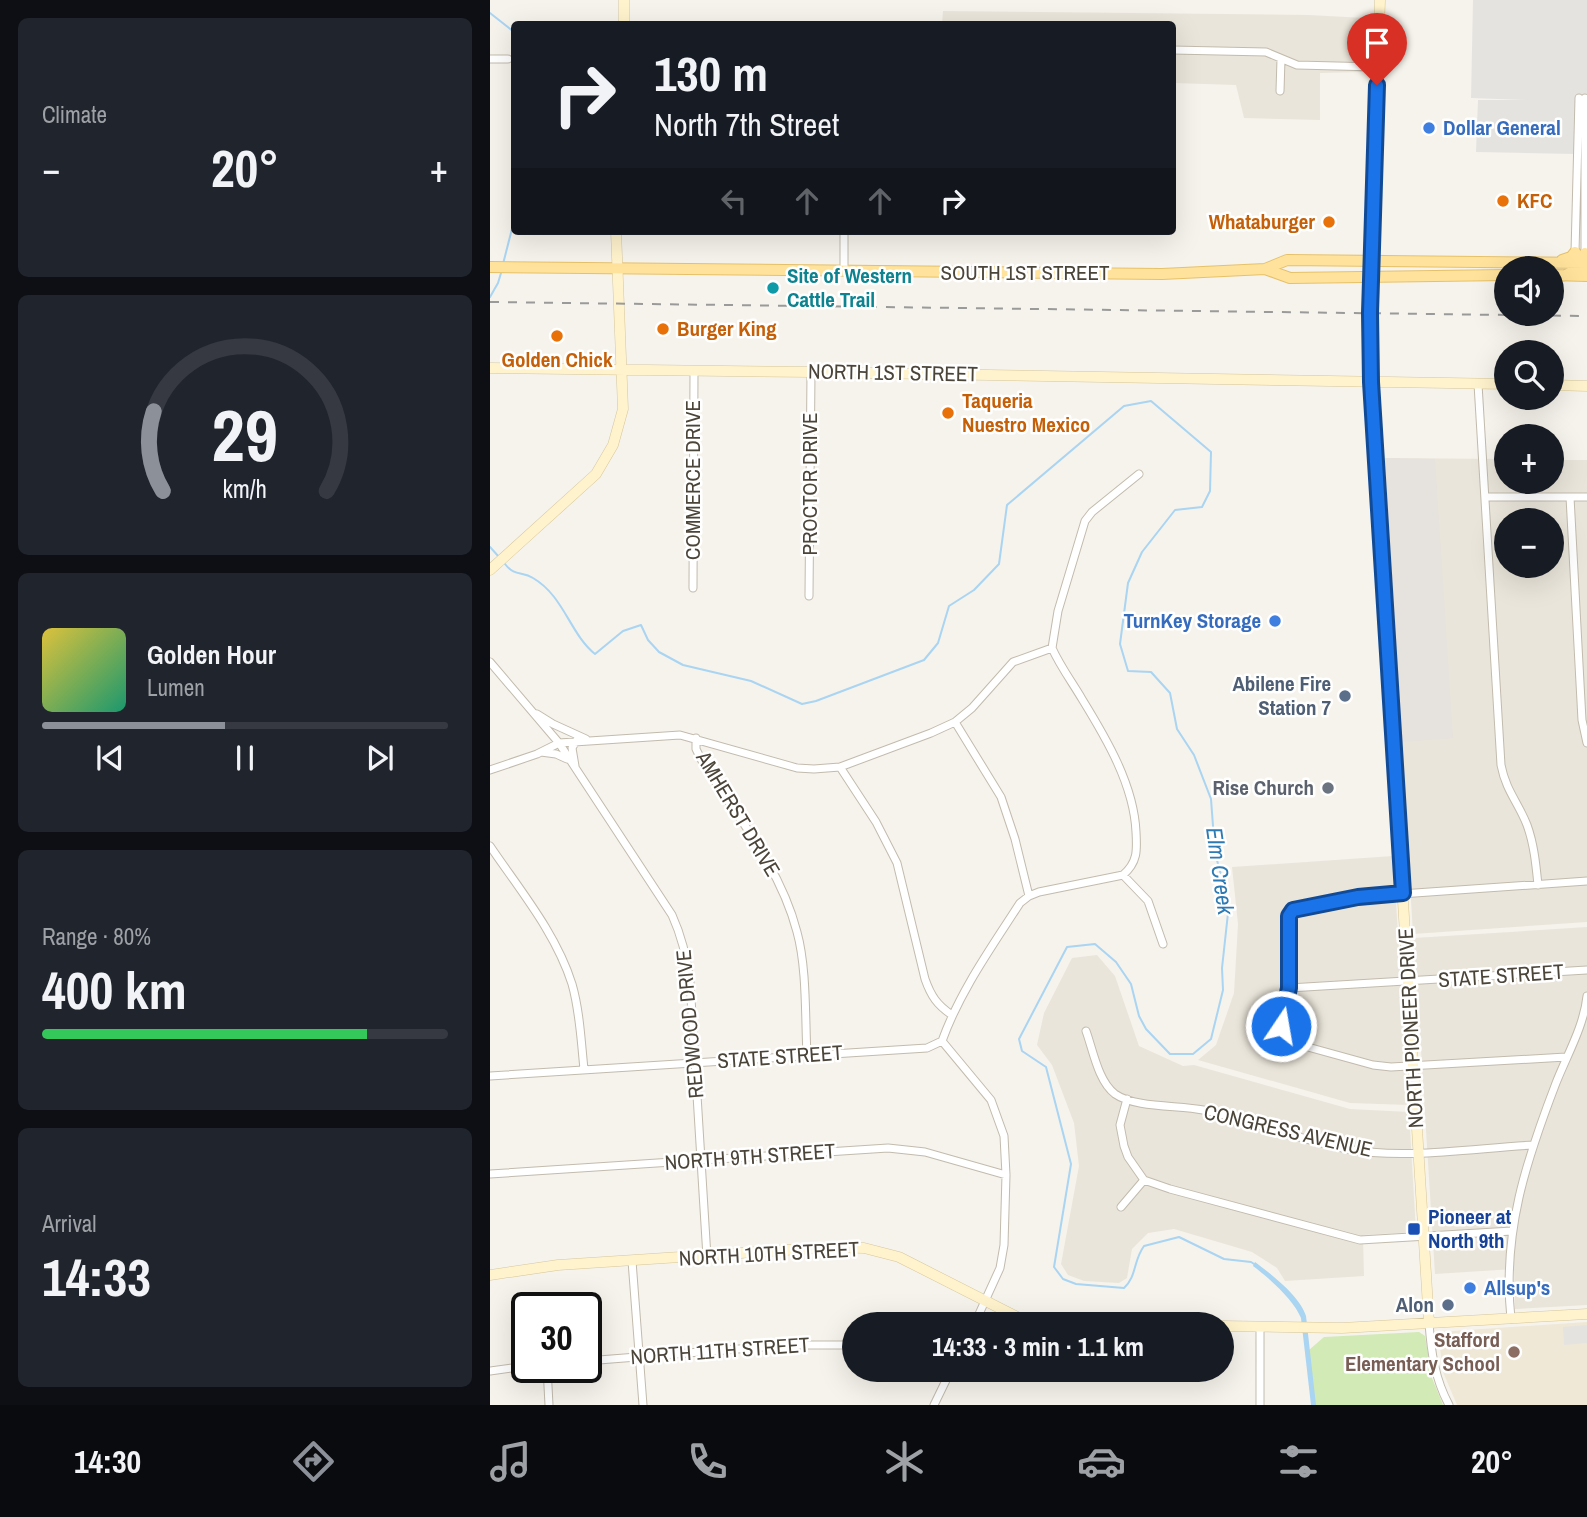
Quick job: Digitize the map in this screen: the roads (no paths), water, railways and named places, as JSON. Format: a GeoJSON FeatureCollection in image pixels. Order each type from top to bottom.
{"type":"FeatureCollection","features":[{"type":"Feature","properties":{"kind":"main road"},"geometry":{"type":"LineString","coordinates":[[624,0],[624,21]]}},
{"type":"Feature","properties":{"kind":"main road","name":"NORTH PIONEER DRIVE"},"geometry":{"type":"LineString","coordinates":[[1380,0],[1371,259],[1371,382],[1429,1323]]}},
{"type":"Feature","properties":{"kind":"main road"},"geometry":{"type":"LineString","coordinates":[[490,570],[596,474],[613,445],[624,410],[616,235]]}},
{"type":"Feature","properties":{"kind":"main road","name":"SOUTH 1ST STREET"},"geometry":{"type":"LineString","coordinates":[[490,267],[1170,274],[1265,269],[1287,260],[1583,262]]}},
{"type":"Feature","properties":{"kind":"main road"},"geometry":{"type":"LineString","coordinates":[[1564,272],[1583,262]]}},
{"type":"Feature","properties":{"kind":"main road","name":"SOUTH 1ST STREET"},"geometry":{"type":"LineString","coordinates":[[1265,269],[1290,278],[1494,275]]}},
{"type":"Feature","properties":{"kind":"main road","name":"NORTH 1ST STREET"},"geometry":{"type":"LineString","coordinates":[[490,368],[1494,384]]}},
{"type":"Feature","properties":{"kind":"main road"},"geometry":{"type":"LineString","coordinates":[[1564,385],[1587,386]]}},
{"type":"Feature","properties":{"kind":"main road","name":"NORTH 10TH STREET"},"geometry":{"type":"LineString","coordinates":[[490,1275],[537,1267],[832,1247],[864,1248],[899,1257],[1008,1312]]}},
{"type":"Feature","properties":{"kind":"main road"},"geometry":{"type":"LineString","coordinates":[[1234,1326],[1319,1328],[1587,1314]]}},
{"type":"Feature","properties":{"kind":"street"},"geometry":{"type":"LineString","coordinates":[[1176,50],[1266,52],[1297,65],[1377,67]]}},
{"type":"Feature","properties":{"kind":"street"},"geometry":{"type":"LineString","coordinates":[[490,59],[508,60]]}},
{"type":"Feature","properties":{"kind":"street"},"geometry":{"type":"LineString","coordinates":[[1280,91],[1281,59]]}},
{"type":"Feature","properties":{"kind":"street"},"geometry":{"type":"LineString","coordinates":[[1582,98],[1583,262]]}},
{"type":"Feature","properties":{"kind":"street"},"geometry":{"type":"LineString","coordinates":[[844,235],[844,272]]}},
{"type":"Feature","properties":{"kind":"street","name":"COMMERCE DRIVE"},"geometry":{"type":"LineString","coordinates":[[693,588],[694,372]]}},
{"type":"Feature","properties":{"kind":"street","name":"PROCTOR DRIVE"},"geometry":{"type":"LineString","coordinates":[[809,596],[811,372]]}},
{"type":"Feature","properties":{"kind":"street"},"geometry":{"type":"LineString","coordinates":[[1478,384],[1501,765],[1509,794],[1527,824],[1538,885]]}},
{"type":"Feature","properties":{"kind":"street"},"geometry":{"type":"LineString","coordinates":[[980,1312],[1000,1268],[1004,1245],[1004,1136],[990,1100],[942,1041],[952,1015],[979,965],[1020,904],[1029,896],[1123,875],[1132,867],[1136,857],[1132,805],[1105,739],[1052,648],[1058,611],[1085,521],[1092,512],[1139,474]]}},
{"type":"Feature","properties":{"kind":"street"},"geometry":{"type":"LineString","coordinates":[[1485,497],[1587,497]]}},
{"type":"Feature","properties":{"kind":"street"},"geometry":{"type":"LineString","coordinates":[[1570,497],[1582,720],[1587,743]]}},
{"type":"Feature","properties":{"kind":"street"},"geometry":{"type":"LineString","coordinates":[[490,770],[559,743],[671,735],[696,738],[797,768],[840,767],[954,722],[982,699],[1013,662],[1052,648]]}},
{"type":"Feature","properties":{"kind":"street","name":"REDWOOD DRIVE"},"geometry":{"type":"LineString","coordinates":[[490,662],[559,743],[672,915],[680,933],[686,951],[690,982],[707,1257]]}},
{"type":"Feature","properties":{"kind":"street"},"geometry":{"type":"LineString","coordinates":[[529,708],[553,724],[589,741]]}},
{"type":"Feature","properties":{"kind":"street"},"geometry":{"type":"LineString","coordinates":[[954,722],[1001,797],[1029,896]]}},
{"type":"Feature","properties":{"kind":"street"},"geometry":{"type":"LineString","coordinates":[[541,752],[548,741],[548,730]]}},
{"type":"Feature","properties":{"kind":"street","name":"AMHERST DRIVE"},"geometry":{"type":"LineString","coordinates":[[696,738],[696,749],[704,765],[773,869],[792,915],[801,961],[807,1055]]}},
{"type":"Feature","properties":{"kind":"street"},"geometry":{"type":"LineString","coordinates":[[575,771],[572,748],[576,741]]}},
{"type":"Feature","properties":{"kind":"street"},"geometry":{"type":"LineString","coordinates":[[541,752],[556,754],[568,760]]}},
{"type":"Feature","properties":{"kind":"street"},"geometry":{"type":"LineString","coordinates":[[840,767],[876,822],[897,863],[930,995],[938,1006],[952,1015]]}},
{"type":"Feature","properties":{"kind":"street"},"geometry":{"type":"LineString","coordinates":[[490,846],[542,922],[564,965],[579,1014],[584,1069]]}},
{"type":"Feature","properties":{"kind":"street"},"geometry":{"type":"LineString","coordinates":[[1123,875],[1148,901],[1163,944]]}},
{"type":"Feature","properties":{"kind":"street"},"geometry":{"type":"LineString","coordinates":[[1566,1056],[1413,1067],[1373,1065],[1286,1041],[1281,1026],[1289,988],[1289,916],[1293,910],[1358,897],[1587,881]]}},
{"type":"Feature","properties":{"kind":"street","name":"STATE STREET"},"geometry":{"type":"LineString","coordinates":[[1289,988],[1587,970]]}},
{"type":"Feature","properties":{"kind":"street"},"geometry":{"type":"LineString","coordinates":[[1511,1319],[1509,1269],[1518,1194],[1533,1145],[1580,1024],[1587,996]]}},
{"type":"Feature","properties":{"kind":"street"},"geometry":{"type":"LineString","coordinates":[[1086,1031],[1104,1080],[1115,1094],[1127,1099],[1120,1125],[1124,1146],[1134,1169],[1144,1180],[1350,1238],[1378,1240],[1512,1231]]}},
{"type":"Feature","properties":{"kind":"street","name":"STATE STREET"},"geometry":{"type":"LineString","coordinates":[[490,1076],[927,1048],[942,1041]]}},
{"type":"Feature","properties":{"kind":"street","name":"CONGRESS AVENUE"},"geometry":{"type":"LineString","coordinates":[[1127,1099],[1203,1110],[1349,1149],[1395,1153],[1533,1145]]}},
{"type":"Feature","properties":{"kind":"street","name":"NORTH 9TH STREET"},"geometry":{"type":"LineString","coordinates":[[490,1174],[700,1159],[906,1149],[1006,1175]]}},
{"type":"Feature","properties":{"kind":"street"},"geometry":{"type":"LineString","coordinates":[[1121,1207],[1144,1180]]}},
{"type":"Feature","properties":{"kind":"street"},"geometry":{"type":"LineString","coordinates":[[632,1261],[642,1405]]}},
{"type":"Feature","properties":{"kind":"street","name":"NORTH PIONEER DRIVE"},"geometry":{"type":"LineString","coordinates":[[1429,1323],[1434,1366],[1449,1405]]}},
{"type":"Feature","properties":{"kind":"street"},"geometry":{"type":"LineString","coordinates":[[1260,1327],[1260,1405]]}},
{"type":"Feature","properties":{"kind":"street","name":"NORTH 11TH STREET"},"geometry":{"type":"LineString","coordinates":[[602,1360],[789,1345],[842,1345]]}},
{"type":"Feature","properties":{"kind":"street"},"geometry":{"type":"LineString","coordinates":[[490,1371],[511,1368]]}},
{"type":"Feature","properties":{"kind":"street"},"geometry":{"type":"LineString","coordinates":[[934,1405],[945,1382]]}},
{"type":"Feature","properties":{"kind":"street"},"geometry":{"type":"LineString","coordinates":[[548,1383],[549,1405]]}},
{"type":"Feature","properties":{"kind":"water"},"geometry":{"type":"Polygon","coordinates":[[[1255,1262],[1292,1294],[1303,1308],[1316,1405],[1311,1405],[1301,1318],[1287,1297],[1253,1266],[1255,1262]]]}},
{"type":"Feature","properties":{"kind":"waterway","name":"Elm Creek"},"geometry":{"type":"LineString","coordinates":[[490,13],[511,30]]}},
{"type":"Feature","properties":{"kind":"waterway","name":"Elm Creek"},"geometry":{"type":"LineString","coordinates":[[503,264],[511,233]]}},
{"type":"Feature","properties":{"kind":"waterway","name":"Elm Creek"},"geometry":{"type":"LineString","coordinates":[[490,297],[501,273]]}},
{"type":"Feature","properties":{"kind":"waterway","name":"Elm Creek"},"geometry":{"type":"LineString","coordinates":[[505,564],[512,571],[529,576],[544,586],[560,605],[586,646],[595,654],[623,631],[641,625],[648,640],[659,652],[683,665],[751,681],[802,704],[924,660],[938,643],[949,606],[974,590],[999,564],[1007,505],[1124,406],[1151,401],[1211,452],[1210,491],[1202,507],[1175,510],[1142,552],[1128,583],[1120,644],[1128,671],[1151,672],[1170,693],[1177,729],[1194,755],[1211,799],[1215,853],[1229,904],[1222,968],[1223,990],[1211,1039],[1193,1054],[1170,1054],[1146,1029],[1139,1016],[1131,984],[1116,962],[1095,944],[1067,947],[1019,1039],[1022,1051],[1046,1067],[1071,1164],[1054,1267],[1063,1279],[1076,1284],[1124,1288],[1144,1246],[1179,1237],[1224,1259],[1254,1264]]}},
{"type":"Feature","properties":{"kind":"waterway","name":"Elm Creek"},"geometry":{"type":"LineString","coordinates":[[490,547],[499,557]]}},
{"type":"Feature","properties":{"kind":"railway"},"geometry":{"type":"LineString","coordinates":[[490,302],[1587,316]]}},
{"type":"Feature","properties":{"kind":"place","name":"Dollar General"},"geometry":{"type":"Point","coordinates":[1429,128]}},
{"type":"Feature","properties":{"kind":"place","name":"KFC"},"geometry":{"type":"Point","coordinates":[1503,201]}},
{"type":"Feature","properties":{"kind":"place","name":"Whataburger"},"geometry":{"type":"Point","coordinates":[1329,222]}},
{"type":"Feature","properties":{"kind":"place","name":"Site of Western Cattle Trail"},"geometry":{"type":"Point","coordinates":[773,288]}},
{"type":"Feature","properties":{"kind":"place","name":"Burger King"},"geometry":{"type":"Point","coordinates":[663,329]}},
{"type":"Feature","properties":{"kind":"place","name":"Golden Chick"},"geometry":{"type":"Point","coordinates":[557,336]}},
{"type":"Feature","properties":{"kind":"place","name":"Taqueria Nuestro Mexico"},"geometry":{"type":"Point","coordinates":[948,413]}},
{"type":"Feature","properties":{"kind":"place","name":"TurnKey Storage"},"geometry":{"type":"Point","coordinates":[1275,621]}},
{"type":"Feature","properties":{"kind":"place","name":"Abilene Fire Station 7"},"geometry":{"type":"Point","coordinates":[1345,696]}},
{"type":"Feature","properties":{"kind":"place","name":"Rise Church"},"geometry":{"type":"Point","coordinates":[1328,788]}},
{"type":"Feature","properties":{"kind":"place","name":"Pioneer at North 9th"},"geometry":{"type":"Point","coordinates":[1414,1229]}},
{"type":"Feature","properties":{"kind":"place","name":"Allsup's"},"geometry":{"type":"Point","coordinates":[1470,1288]}},
{"type":"Feature","properties":{"kind":"place","name":"Alon"},"geometry":{"type":"Point","coordinates":[1448,1305]}},
{"type":"Feature","properties":{"kind":"place","name":"Stafford Elementary School"},"geometry":{"type":"Point","coordinates":[1514,1352]}}]}
